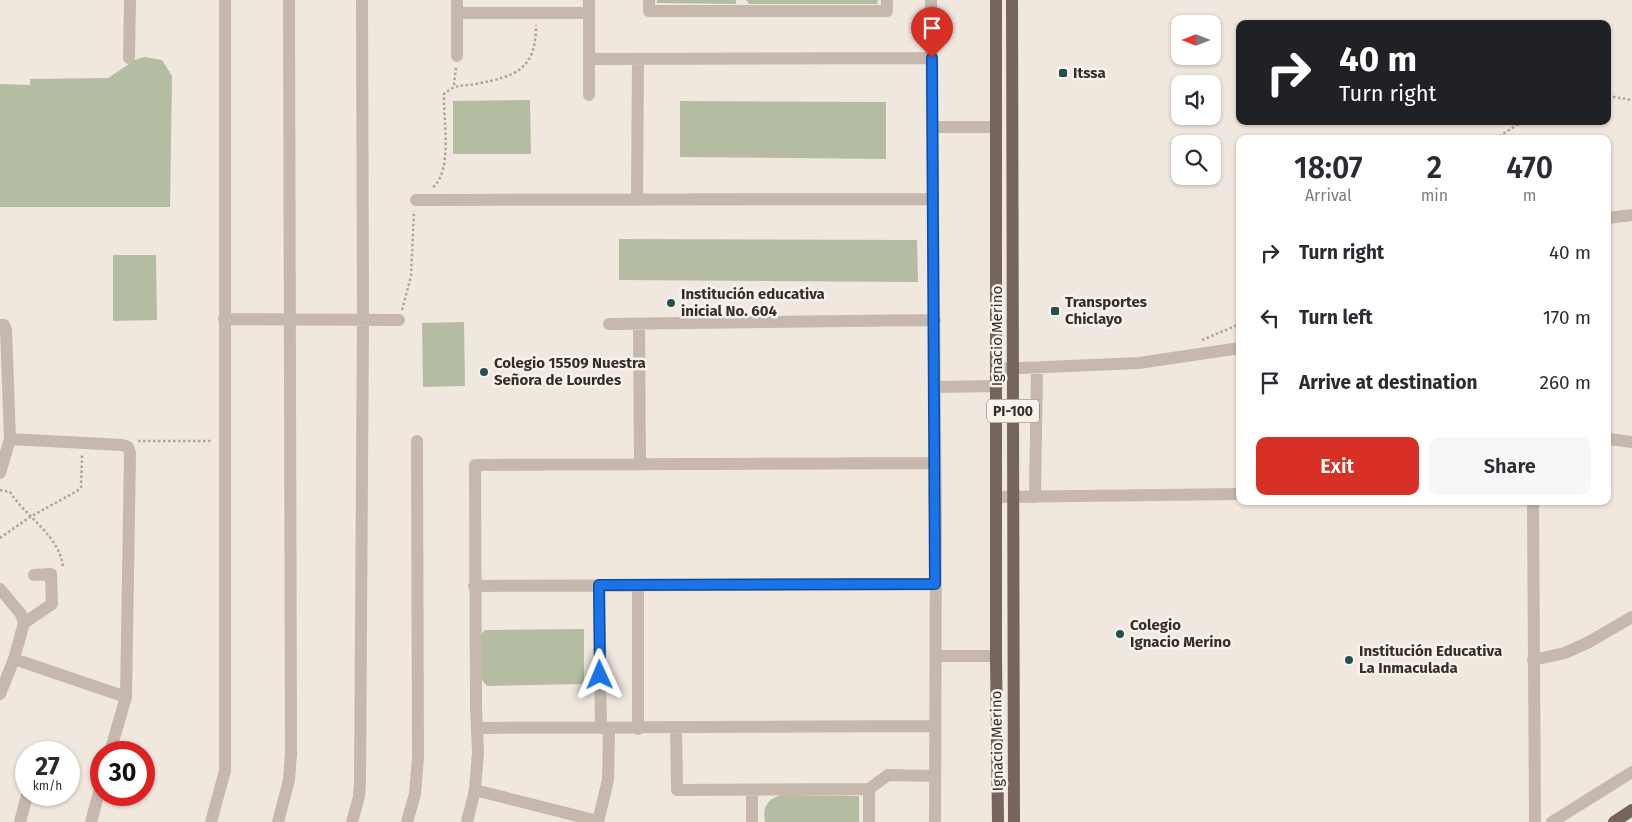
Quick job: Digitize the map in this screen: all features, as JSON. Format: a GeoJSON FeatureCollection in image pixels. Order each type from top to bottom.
{"type":"FeatureCollection","features":[{"type":"Feature","properties":{"kind":"main road","name":"PI-100"},"geometry":{"type":"LineString","coordinates":[[996,0],[996,656],[998,822]]}},
{"type":"Feature","properties":{"kind":"main road","name":"Ignacio Merino"},"geometry":{"type":"LineString","coordinates":[[1012,0],[1014,369],[1012,656],[1014,822]]}},
{"type":"Feature","properties":{"kind":"main road"},"geometry":{"type":"LineString","coordinates":[[1614,822],[1632,810]]}},
{"type":"Feature","properties":{"kind":"street"},"geometry":{"type":"LineString","coordinates":[[129,58],[130,0]]}},
{"type":"Feature","properties":{"kind":"street"},"geometry":{"type":"LineString","coordinates":[[211,822],[225,771],[224,0]]}},
{"type":"Feature","properties":{"kind":"street"},"geometry":{"type":"LineString","coordinates":[[278,822],[289,780],[291,754],[289,0]]}},
{"type":"Feature","properties":{"kind":"street"},"geometry":{"type":"LineString","coordinates":[[352,822],[359,797],[360,782],[363,320],[362,0]]}},
{"type":"Feature","properties":{"kind":"street"},"geometry":{"type":"LineString","coordinates":[[649,0],[649,11],[887,11],[887,0]]}},
{"type":"Feature","properties":{"kind":"street"},"geometry":{"type":"LineString","coordinates":[[931,0],[935,320],[935,822]]}},
{"type":"Feature","properties":{"kind":"street"},"geometry":{"type":"LineString","coordinates":[[457,56],[457,6],[536,13],[589,6],[589,96]]}},
{"type":"Feature","properties":{"kind":"street"},"geometry":{"type":"LineString","coordinates":[[589,59],[932,58]]}},
{"type":"Feature","properties":{"kind":"street"},"geometry":{"type":"LineString","coordinates":[[637,200],[638,59]]}},
{"type":"Feature","properties":{"kind":"street"},"geometry":{"type":"LineString","coordinates":[[933,127],[996,127]]}},
{"type":"Feature","properties":{"kind":"street"},"geometry":{"type":"LineString","coordinates":[[416,200],[933,199]]}},
{"type":"Feature","properties":{"kind":"street"},"geometry":{"type":"LineString","coordinates":[[1611,218],[1632,215]]}},
{"type":"Feature","properties":{"kind":"street"},"geometry":{"type":"LineString","coordinates":[[224,319],[398,320]]}},
{"type":"Feature","properties":{"kind":"street"},"geometry":{"type":"LineString","coordinates":[[608,324],[935,320]]}},
{"type":"Feature","properties":{"kind":"street"},"geometry":{"type":"LineString","coordinates":[[639,324],[640,464]]}},
{"type":"Feature","properties":{"kind":"street"},"geometry":{"type":"LineString","coordinates":[[0,325],[6,330],[10,439],[0,473]]}},
{"type":"Feature","properties":{"kind":"street"},"geometry":{"type":"LineString","coordinates":[[997,369],[1139,363],[1236,349]]}},
{"type":"Feature","properties":{"kind":"street"},"geometry":{"type":"LineString","coordinates":[[1035,497],[1037,368]]}},
{"type":"Feature","properties":{"kind":"street"},"geometry":{"type":"LineString","coordinates":[[935,387],[997,386]]}},
{"type":"Feature","properties":{"kind":"street"},"geometry":{"type":"LineString","coordinates":[[10,439],[122,445],[128,447],[130,463],[126,697],[113,741]]}},
{"type":"Feature","properties":{"kind":"street"},"geometry":{"type":"LineString","coordinates":[[1611,439],[1632,442]]}},
{"type":"Feature","properties":{"kind":"street"},"geometry":{"type":"LineString","coordinates":[[407,822],[415,794],[418,758],[418,441]]}},
{"type":"Feature","properties":{"kind":"street"},"geometry":{"type":"LineString","coordinates":[[467,822],[475,790],[478,752],[474,586],[475,465],[935,463]]}},
{"type":"Feature","properties":{"kind":"street"},"geometry":{"type":"LineString","coordinates":[[996,497],[1236,494]]}},
{"type":"Feature","properties":{"kind":"street"},"geometry":{"type":"LineString","coordinates":[[1533,505],[1536,822]]}},
{"type":"Feature","properties":{"kind":"street"},"geometry":{"type":"LineString","coordinates":[[24,623],[52,604],[51,574],[34,574]]}},
{"type":"Feature","properties":{"kind":"street"},"geometry":{"type":"LineString","coordinates":[[474,586],[935,584]]}},
{"type":"Feature","properties":{"kind":"street"},"geometry":{"type":"LineString","coordinates":[[475,790],[598,822],[608,780],[599,585]]}},
{"type":"Feature","properties":{"kind":"street"},"geometry":{"type":"LineString","coordinates":[[638,586],[638,729]]}},
{"type":"Feature","properties":{"kind":"street"},"geometry":{"type":"LineString","coordinates":[[0,589],[21,614],[24,623],[14,659],[0,694]]}},
{"type":"Feature","properties":{"kind":"street"},"geometry":{"type":"LineString","coordinates":[[1533,660],[1565,653],[1589,642],[1632,617]]}},
{"type":"Feature","properties":{"kind":"street"},"geometry":{"type":"LineString","coordinates":[[936,656],[996,656]]}},
{"type":"Feature","properties":{"kind":"street"},"geometry":{"type":"LineString","coordinates":[[14,659],[126,697]]}},
{"type":"Feature","properties":{"kind":"street"},"geometry":{"type":"LineString","coordinates":[[477,728],[676,729],[935,726]]}},
{"type":"Feature","properties":{"kind":"street"},"geometry":{"type":"LineString","coordinates":[[676,729],[677,790],[869,789],[888,776],[935,776]]}},
{"type":"Feature","properties":{"kind":"street"},"geometry":{"type":"LineString","coordinates":[[1552,822],[1632,772]]}},
{"type":"Feature","properties":{"kind":"street"},"geometry":{"type":"LineString","coordinates":[[869,789],[869,822]]}},
{"type":"Feature","properties":{"kind":"street"},"geometry":{"type":"LineString","coordinates":[[752,791],[752,822]]}},
{"type":"Feature","properties":{"kind":"street"},"geometry":{"type":"LineString","coordinates":[[20,822],[24,806]]}},
{"type":"Feature","properties":{"kind":"street"},"geometry":{"type":"LineString","coordinates":[[91,822],[95,806]]}},
{"type":"Feature","properties":{"kind":"path"},"geometry":{"type":"LineString","coordinates":[[398,320],[408,296],[411,276],[416,200],[439,182],[446,161],[444,94],[454,85],[474,84],[510,75],[526,65],[535,50],[536,13]]}},
{"type":"Feature","properties":{"kind":"path"},"geometry":{"type":"LineString","coordinates":[[454,85],[457,56]]}},
{"type":"Feature","properties":{"kind":"path"},"geometry":{"type":"LineString","coordinates":[[1611,96],[1632,100]]}},
{"type":"Feature","properties":{"kind":"path"},"geometry":{"type":"LineString","coordinates":[[1501,135],[1517,125]]}},
{"type":"Feature","properties":{"kind":"path"},"geometry":{"type":"LineString","coordinates":[[1199,341],[1236,326]]}},
{"type":"Feature","properties":{"kind":"path"},"geometry":{"type":"LineString","coordinates":[[128,447],[141,440],[224,442]]}},
{"type":"Feature","properties":{"kind":"path"},"geometry":{"type":"LineString","coordinates":[[0,538],[30,516],[70,496],[81,487],[82,444]]}},
{"type":"Feature","properties":{"kind":"path"},"geometry":{"type":"LineString","coordinates":[[0,490],[10,492],[58,546],[62,557],[63,573]]}},
{"type":"Feature","properties":{"kind":"green space"},"geometry":{"type":"Polygon","coordinates":[[[657,0],[736,0],[736,4],[657,3],[657,0]]]}},
{"type":"Feature","properties":{"kind":"green space"},"geometry":{"type":"Polygon","coordinates":[[[746,0],[878,0],[877,4],[749,4],[746,0]]]}},
{"type":"Feature","properties":{"kind":"green space"},"geometry":{"type":"Polygon","coordinates":[[[144,57],[162,60],[172,76],[170,207],[0,207],[0,84],[30,85],[30,79],[108,78],[135,60],[144,57]]]}},
{"type":"Feature","properties":{"kind":"green space"},"geometry":{"type":"Polygon","coordinates":[[[530,100],[531,154],[453,154],[453,101],[530,100]]]}},
{"type":"Feature","properties":{"kind":"green space"},"geometry":{"type":"Polygon","coordinates":[[[680,101],[886,102],[886,159],[680,157],[680,101]]]}},
{"type":"Feature","properties":{"kind":"green space"},"geometry":{"type":"Polygon","coordinates":[[[619,239],[917,240],[918,282],[619,280],[619,239]]]}},
{"type":"Feature","properties":{"kind":"green space"},"geometry":{"type":"Polygon","coordinates":[[[113,255],[156,255],[157,320],[113,321],[113,255]]]}},
{"type":"Feature","properties":{"kind":"green space"},"geometry":{"type":"Polygon","coordinates":[[[464,322],[465,386],[423,387],[422,323],[464,322]]]}},
{"type":"Feature","properties":{"kind":"green space"},"geometry":{"type":"Polygon","coordinates":[[[584,629],[584,684],[487,686],[481,679],[480,635],[485,630],[584,629]]]}},
{"type":"Feature","properties":{"kind":"green space"},"geometry":{"type":"Polygon","coordinates":[[[782,795],[859,796],[859,822],[765,822],[764,812],[767,804],[773,798],[782,795]]]}},
{"type":"Feature","properties":{"kind":"place","name":"Itssa"},"geometry":{"type":"Point","coordinates":[1063,73]}},
{"type":"Feature","properties":{"kind":"place","name":"Institución educativa inicial No. 604"},"geometry":{"type":"Point","coordinates":[671,303]}},
{"type":"Feature","properties":{"kind":"place","name":"Transportes Chiclayo"},"geometry":{"type":"Point","coordinates":[1055,311]}},
{"type":"Feature","properties":{"kind":"place","name":"Colegio 15509 Nuestra Señora de Lourdes"},"geometry":{"type":"Point","coordinates":[484,372]}},
{"type":"Feature","properties":{"kind":"place","name":"Colegio Ignacio Merino"},"geometry":{"type":"Point","coordinates":[1120,634]}},
{"type":"Feature","properties":{"kind":"place","name":"Institución Educativa La Inmaculada"},"geometry":{"type":"Point","coordinates":[1349,660]}},
{"type":"Feature","properties":{"kind":"route"},"geometry":{"type":"LineString","coordinates":[[600,675],[599,585],[935,584],[935,320],[932,58]]}}]}
